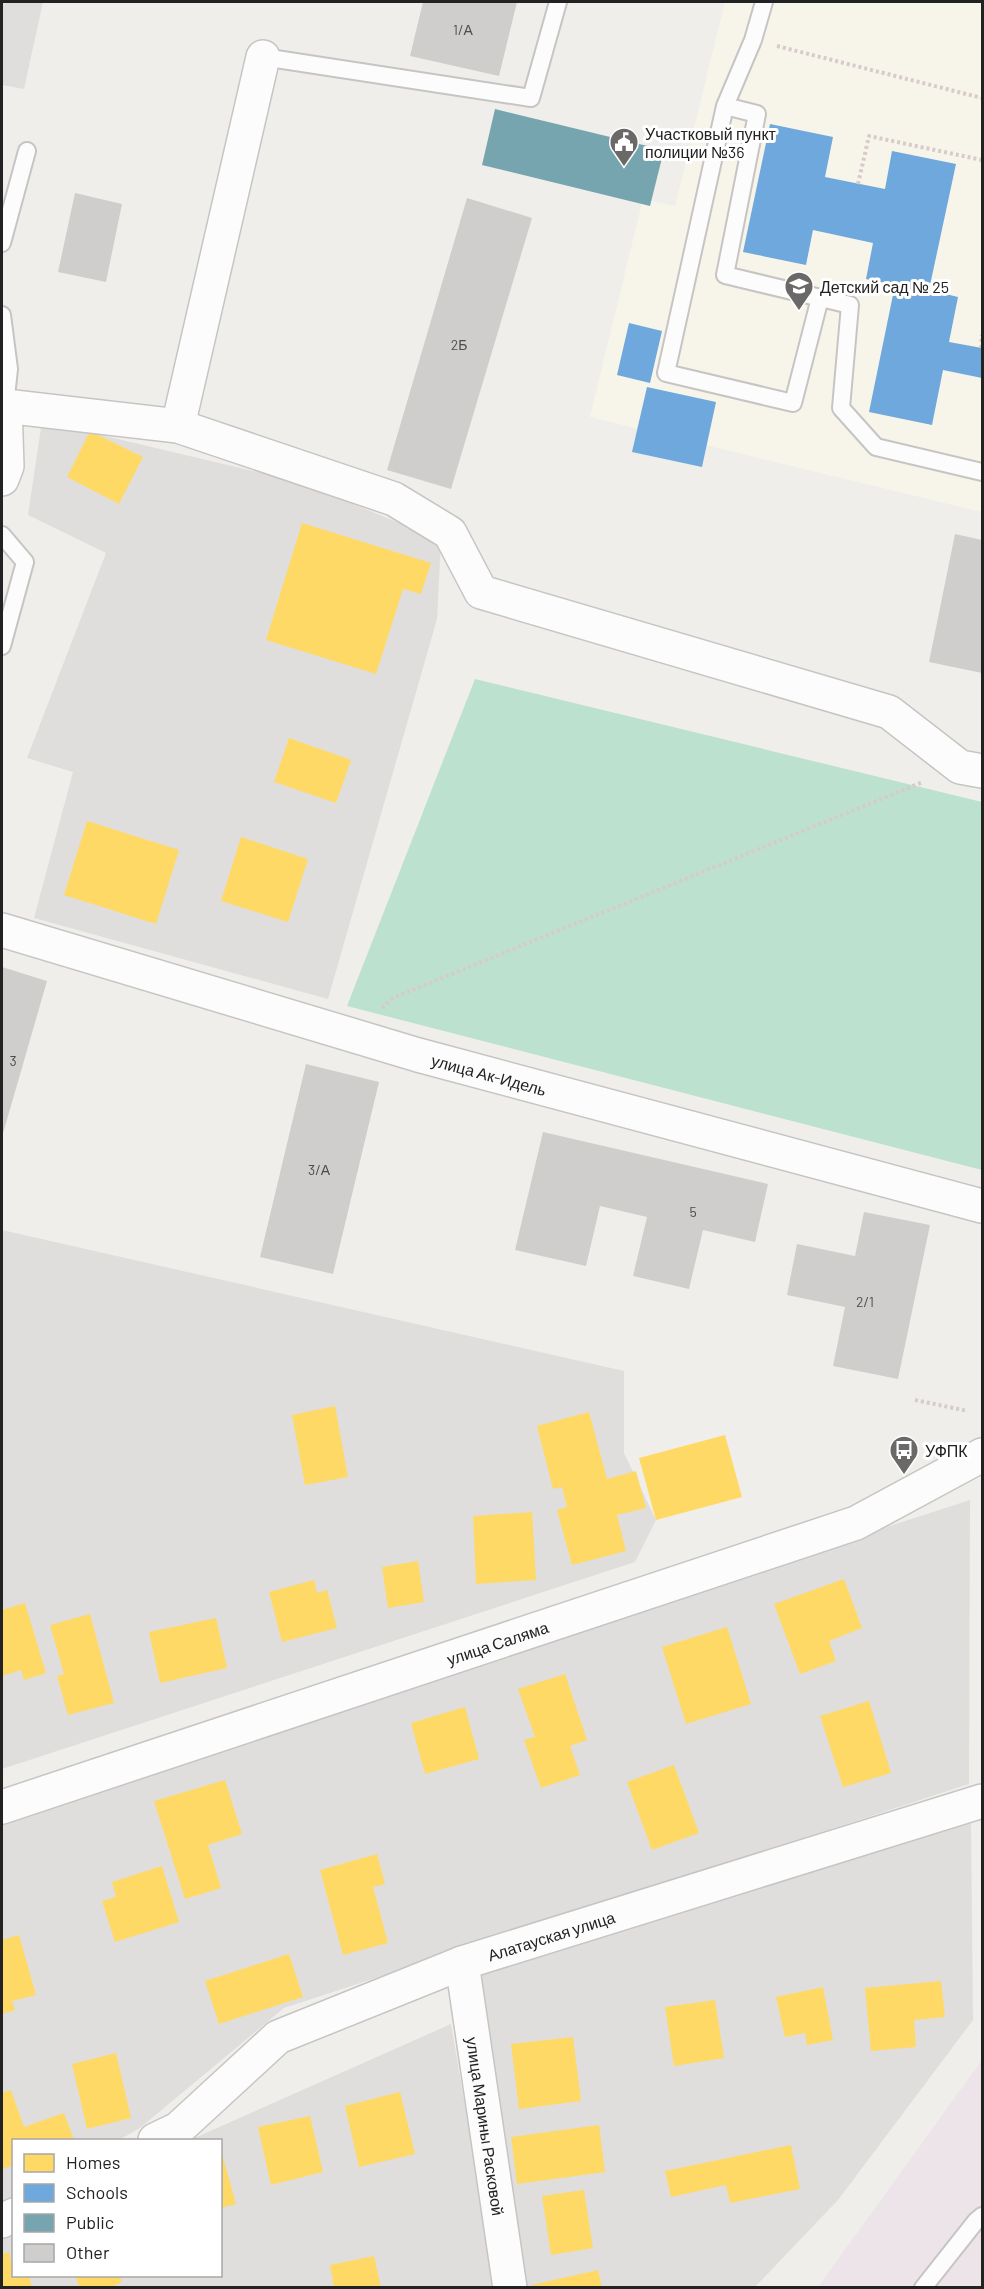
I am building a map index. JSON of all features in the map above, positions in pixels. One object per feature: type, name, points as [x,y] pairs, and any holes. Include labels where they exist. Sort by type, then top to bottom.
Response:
[{"type":"street","points":[[178,426],[263,57]]},
{"type":"street","points":[[3,469],[5,406],[178,426],[394,499],[450,533],[481,592],[889,712],[971,769]]},
{"type":"street","name":"улица Ак-Идель","points":[[2,930],[418,1054],[982,1206]]},
{"type":"street","points":[[982,1455],[982,1463]]},
{"type":"street","name":"улица Саляма","points":[[2,1807],[856,1523],[982,1455]]},
{"type":"street","name":"Алатауская улица","points":[[157,2139],[178,2129],[278,2037],[462,1964],[982,1801]]},
{"type":"street","name":"улица Марины Расковой","points":[[462,1964],[510,2288]]},
{"type":"lane","points":[[263,57],[531,98],[558,2]]},
{"type":"lane","points":[[764,2],[753,40],[725,106],[666,373],[793,403],[820,298]]},
{"type":"lane","points":[[725,106],[757,114],[725,275],[850,305],[841,408],[876,447],[982,472]]},
{"type":"lane","points":[[2,243],[27,151]]},
{"type":"lane","points":[[2,315],[9,369],[5,406]]},
{"type":"lane","points":[[2,535],[26,562],[2,646]]},
{"type":"lane","points":[[923,2288],[982,2216]]},
{"type":"path","points":[[753,40],[982,98]]},
{"type":"path","points":[[858,184],[869,136],[982,160]]},
{"type":"path","points":[[981,348],[982,335]]},
{"type":"path","points":[[353,1035],[393,998],[971,769]]},
{"type":"path","points":[[915,1400],[968,1411]]},
{"type":"shaded area","points":[[2,2],[43,2],[24,89],[2,85]]},
{"type":"shaded area","name":"Детский сад № 25","points":[[725,2],[982,2],[982,512],[590,417],[643,199],[675,206]]},
{"type":"shaded area","points":[[42,421],[299,482],[441,540],[437,619],[328,999],[34,918],[73,772],[27,758],[106,553],[28,515]]},
{"type":"shaded area","points":[[2,1230],[624,1371],[624,1453],[656,1520],[635,1562],[2,1769]]},
{"type":"shaded area","points":[[970,1500],[969,1784],[284,2008],[140,2128],[121,2139],[12,2139],[12,2203],[2,2209],[2,1813]]},
{"type":"shaded area","points":[[971,1823],[973,2020],[838,2200],[755,2287],[519,2287],[474,1971]]},
{"type":"shaded area","points":[[451,2024],[496,2287],[2,2287],[2,2232],[12,2227],[12,2277],[222,2277],[222,2139],[192,2139]]},
{"type":"shaded area","points":[[982,2060],[982,2287],[818,2287]]},
{"type":"green space","points":[[475,679],[982,802],[982,1170],[347,1006]]},
{"type":"building: Homes","points":[[90,431],[143,457],[119,504],[67,477]]},
{"type":"building: Homes","points":[[302,523],[431,563],[421,594],[403,589],[376,674],[266,640]]},
{"type":"building: Homes","points":[[289,738],[351,760],[336,803],[274,782]]},
{"type":"building: Homes","points":[[87,821],[179,850],[156,924],[64,895]]},
{"type":"building: Homes","points":[[241,837],[308,859],[288,922],[221,901]]},
{"type":"building: Homes","points":[[335,1406],[348,1477],[305,1485],[292,1415]]},
{"type":"building: Homes","points":[[589,1412],[607,1479],[636,1471],[646,1508],[617,1515],[626,1551],[572,1565],[557,1510],[567,1507],[562,1487],[553,1489],[537,1426]]},
{"type":"building: Homes","points":[[725,1435],[742,1497],[656,1520],[639,1458]]},
{"type":"building: Homes","points":[[532,1512],[536,1580],[476,1584],[473,1516]]},
{"type":"building: Homes","points":[[418,1561],[424,1602],[388,1608],[382,1567]]},
{"type":"building: Homes","points":[[844,1579],[862,1628],[829,1641],[836,1661],[800,1674],[774,1604]]},
{"type":"building: Homes","points":[[314,1580],[317,1593],[327,1590],[337,1628],[282,1642],[269,1592]]},
{"type":"building: Homes","points":[[25,1603],[46,1673],[24,1680],[21,1670],[2,1676],[2,1610]]},
{"type":"building: Homes","points":[[90,1614],[114,1703],[68,1715],[57,1676],[64,1674],[50,1625]]},
{"type":"building: Homes","points":[[216,1618],[227,1668],[160,1683],[149,1632]]},
{"type":"building: Homes","points":[[727,1627],[751,1704],[686,1724],[662,1647]]},
{"type":"building: Homes","points":[[565,1674],[587,1740],[570,1746],[580,1775],[541,1788],[524,1740],[535,1737],[518,1689]]},
{"type":"building: Homes","points":[[869,1701],[891,1773],[843,1787],[820,1716]]},
{"type":"building: Homes","points":[[465,1707],[479,1759],[425,1774],[411,1723]]},
{"type":"building: Homes","points":[[674,1765],[699,1833],[652,1850],[627,1782]]},
{"type":"building: Homes","points":[[225,1780],[242,1834],[208,1845],[221,1888],[185,1899],[154,1801]]},
{"type":"building: Homes","points":[[377,1854],[385,1884],[373,1887],[388,1943],[343,1955],[320,1870]]},
{"type":"building: Homes","points":[[162,1866],[179,1922],[115,1942],[102,1901],[116,1897],[112,1882]]},
{"type":"building: Homes","points":[[19,1935],[36,1995],[12,2001],[15,2010],[2,2014],[2,1940]]},
{"type":"building: Homes","points":[[289,1954],[303,1997],[219,2024],[205,1981]]},
{"type":"building: Homes","points":[[941,1981],[945,2017],[914,2020],[916,2047],[871,2051],[865,1988]]},
{"type":"building: Homes","points":[[823,1987],[833,2040],[807,2045],[805,2033],[785,2037],[776,1997]]},
{"type":"building: Homes","points":[[715,2000],[724,2058],[674,2066],[665,2007]]},
{"type":"building: Homes","points":[[573,2037],[581,2101],[519,2109],[511,2044]]},
{"type":"building: Homes","points":[[116,2053],[131,2118],[87,2129],[72,2064]]},
{"type":"building: Homes","points":[[11,2090],[24,2127],[64,2113],[74,2139],[12,2139],[12,2166],[2,2169],[2,2093]]},
{"type":"building: Homes","points":[[400,2092],[415,2154],[359,2167],[345,2106]]},
{"type":"building: Homes","points":[[310,2116],[323,2172],[271,2185],[258,2127]]},
{"type":"building: Homes","points":[[599,2125],[605,2172],[517,2184],[511,2137]]},
{"type":"building: Homes","points":[[791,2145],[800,2189],[730,2203],[726,2185],[671,2197],[665,2171]]},
{"type":"building: Homes","points":[[222,2153],[236,2204],[222,2208]]},
{"type":"building: Homes","points":[[584,2190],[593,2248],[551,2255],[542,2196]]},
{"type":"building: Homes","points":[[9,2252],[12,2277],[29,2277],[32,2288],[2,2288],[2,2254]]},
{"type":"building: Homes","points":[[374,2256],[381,2288],[334,2288],[330,2265]]},
{"type":"building: Homes","points":[[598,2270],[602,2288],[533,2288],[532,2285]]},
{"type":"building: Homes","points":[[75,2277],[120,2277],[122,2282],[109,2288],[80,2288]]},
{"type":"building: Schools","points":[[770,124],[833,137],[825,177],[885,189],[892,151],[956,164],[929,290],[958,297],[949,342],[982,348],[982,378],[943,370],[932,425],[869,412],[895,285],[866,279],[873,243],[813,230],[806,265],[743,252]]},
{"type":"building: Schools","points":[[629,323],[662,331],[650,383],[617,375]]},
{"type":"building: Schools","points":[[647,387],[716,402],[702,467],[632,452]]},
{"type":"building: Public","points":[[495,109],[664,150],[650,206],[482,165]]},
{"type":"building: Other","points":[[423,2],[517,2],[499,76],[410,56]]},
{"type":"building: Other","points":[[75,193],[122,204],[106,282],[58,272]]},
{"type":"building: Other","points":[[467,198],[532,218],[451,489],[387,470]]},
{"type":"building: Other","points":[[955,534],[982,540],[982,673],[929,662]]},
{"type":"building: Other","points":[[2,967],[47,981],[2,1137]]},
{"type":"building: Other","points":[[306,1064],[379,1082],[333,1274],[260,1257]]},
{"type":"building: Other","points":[[543,1132],[768,1184],[755,1242],[703,1230],[689,1289],[633,1276],[647,1217],[600,1206],[586,1266],[515,1250]]},
{"type":"building: Other","points":[[864,1212],[930,1225],[898,1379],[833,1366],[845,1307],[787,1295],[797,1244],[855,1256]]},
{"type":"place","name":"Участковый пункт полиции №36","points":[[624,168]]},
{"type":"place","name":"Детский сад № 25","points":[[799,312]]},
{"type":"place","name":"УФПК","points":[[904,1476]]}]
